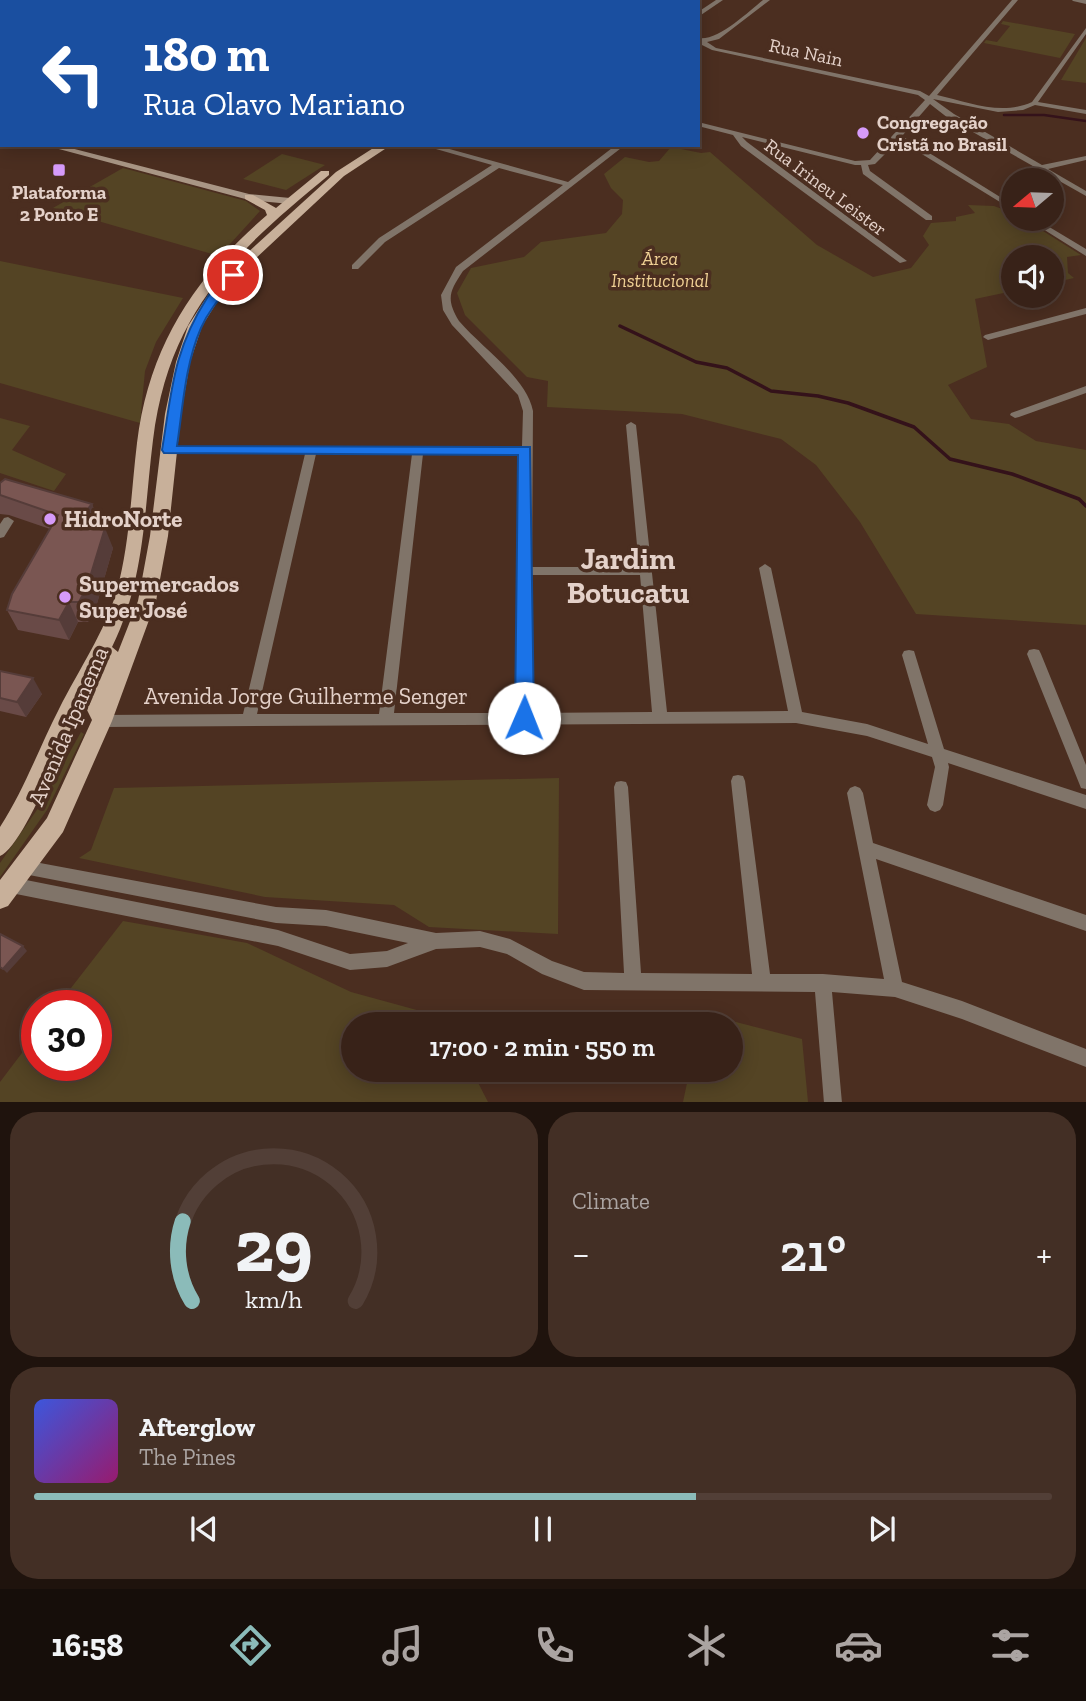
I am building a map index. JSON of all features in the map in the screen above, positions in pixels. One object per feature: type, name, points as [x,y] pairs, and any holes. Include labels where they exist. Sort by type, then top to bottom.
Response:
[{"type":"main road","points":[[56,147],[249,197],[290,201],[310,192]]},
{"type":"main road","points":[[94,147],[270,194],[310,192]]},
{"type":"main road","name":"Avenida Ipanema","points":[[6,892],[55,825],[102,720],[150,590],[183,362],[195,326],[217,292],[310,192],[338,162],[362,147]]},
{"type":"main road","name":"Avenida Ipanema","points":[[310,192],[383,147]]},
{"type":"main road","points":[[249,197],[270,208],[273,215]]},
{"type":"main road","name":"Avenida Ipanema","points":[[0,846],[118,612],[126,591],[136,542],[147,428],[156,375],[172,335],[215,271],[290,201]]},
{"type":"main road","points":[[142,483],[152,461],[170,450]]},
{"type":"main road","points":[[102,720],[92,701],[119,626],[118,612]]},
{"type":"street","points":[[700,14],[720,0]]},
{"type":"street","points":[[714,49],[710,44],[767,0]]},
{"type":"street","points":[[700,124],[864,163],[872,162],[898,136],[1015,0]]},
{"type":"street","points":[[1075,0],[1086,2]]},
{"type":"street","points":[[700,34],[715,35],[726,31]]},
{"type":"street","points":[[700,41],[726,31]]},
{"type":"street","points":[[1084,33],[1034,103],[1086,112]]},
{"type":"street","points":[[700,41],[717,38]]},
{"type":"street","name":"Rua Nain","points":[[700,42],[714,49],[911,91],[928,102]]},
{"type":"street","name":"Rua Nain","points":[[911,91],[928,102],[1003,111],[1024,110],[1034,103]]},
{"type":"street","points":[[928,102],[1041,168],[1086,158]]},
{"type":"street","name":"Rua Irineu Leister","points":[[734,133],[744,144],[903,261]]},
{"type":"street","points":[[898,136],[1001,200]]},
{"type":"street","points":[[890,145],[919,148]]},
{"type":"street","points":[[433,147],[568,184]]},
{"type":"street","points":[[524,718],[525,450],[528,411],[524,396],[459,328],[447,309],[445,298],[459,269],[618,147]]},
{"type":"street","points":[[864,163],[866,172],[929,218]]},
{"type":"street","points":[[355,267],[382,240],[498,165]]},
{"type":"street","points":[[1064,181],[1086,194]]},
{"type":"street","points":[[1050,231],[1086,254]]},
{"type":"street","points":[[988,337],[1086,311]]},
{"type":"street","points":[[1014,415],[1086,390]]},
{"type":"street","points":[[631,425],[660,717]]},
{"type":"street","points":[[170,450],[525,450]]},
{"type":"street","points":[[249,719],[311,450]]},
{"type":"street","points":[[386,718],[418,450]]},
{"type":"street","points":[[0,534],[8,521]]},
{"type":"street","points":[[765,568],[796,717]]},
{"type":"street","points":[[526,571],[644,571]]},
{"type":"street","points":[[1034,654],[1086,783]]},
{"type":"street","points":[[909,655],[942,767],[936,805]]},
{"type":"street","name":"Avenida Jorge Guilherme Senger","points":[[102,720],[796,717],[867,730],[1086,802]]},
{"type":"street","points":[[738,781],[762,983]]},
{"type":"street","points":[[621,787],[633,981]]},
{"type":"street","points":[[855,793],[895,988]]},
{"type":"street","points":[[866,848],[1086,923]]},
{"type":"street","points":[[24,867],[276,915],[326,918],[436,942]]},
{"type":"street","points":[[6,892],[278,938],[350,962],[387,959],[436,942],[480,939],[510,947],[548,968],[584,981],[823,984],[895,988],[962,1010],[1086,1058]]},
{"type":"street","points":[[823,984],[833,1102]]},
{"type":"green space","points":[[1003,21],[1075,34],[1060,58],[984,43],[986,40],[997,42],[1010,26],[1001,24]]},
{"type":"green space","points":[[1086,38],[1086,83],[1061,80]]},
{"type":"green space","name":"Área Institucional","points":[[671,147],[701,153],[710,152],[817,245],[873,277],[911,268],[929,245],[923,236],[931,223],[956,221],[956,217],[975,213],[968,205],[1001,209],[1001,231],[1043,231],[1081,255],[1067,257],[1068,273],[1074,278],[1064,280],[1064,245],[1001,245],[1001,294],[975,299],[987,367],[948,385],[971,419],[1009,424],[1036,441],[1086,450],[1086,625],[916,614],[860,522],[816,465],[781,439],[682,414],[547,407],[548,381],[527,377],[465,315],[457,293],[471,268],[524,257],[541,242],[606,233],[622,214],[623,200],[611,188],[604,174],[625,157],[649,162],[659,161]]},
{"type":"green space","points":[[282,154],[325,165],[286,190],[243,179]]},
{"type":"green space","points":[[123,168],[246,201],[260,211],[219,256],[53,208]]},
{"type":"green space","points":[[0,261],[183,298],[156,342],[145,371],[140,423],[0,383]]},
{"type":"green space","points":[[0,418],[30,426],[12,450],[66,474],[54,491],[0,473]]},
{"type":"green space","points":[[81,732],[84,734],[47,810],[0,877],[0,863],[41,804]]},
{"type":"green space","points":[[559,778],[558,934],[429,927],[394,905],[265,897],[79,858],[91,850],[114,788]]},
{"type":"green space","points":[[123,921],[247,943],[351,992],[424,1012],[341,1012],[341,1082],[478,1082],[488,1102],[0,1102],[0,1082],[21,1054],[21,1081],[112,1081],[112,990],[69,990]]},
{"type":"green space","points":[[743,1024],[802,1039],[808,1102],[683,1102],[687,1082],[743,1082]]},
{"type":"building","points":[[5,479],[92,504],[77,522],[105,528],[87,587],[79,602],[69,602],[59,620],[7,610],[12,594],[58,515],[0,495],[0,483]]},
{"type":"building","points":[[0,671],[33,678],[17,702],[0,698]]},
{"type":"building","points":[[0,934],[23,946],[3,969],[0,967]]},
{"type":"waterway","points":[[1004,115],[1044,115],[1086,121]]},
{"type":"waterway","points":[[620,326],[696,362],[727,368],[771,391],[818,396],[848,403],[914,427],[950,459],[1012,474],[1079,499],[1086,506]]},
{"type":"place","name":"Congregação Cristã no Brasil","points":[[863,133]]},
{"type":"place","name":"Plataforma 2 Ponto E","points":[[59,170]]},
{"type":"place","name":"HidroNorte","points":[[50,519]]},
{"type":"place","name":"Supermercados Super José","points":[[65,597]]},
{"type":"district","name":"Jardim Botucatu","points":[[628,576]]},
{"type":"route","points":[[233,275],[217,292],[195,326],[183,362],[170,450],[525,450],[524,718]]}]
